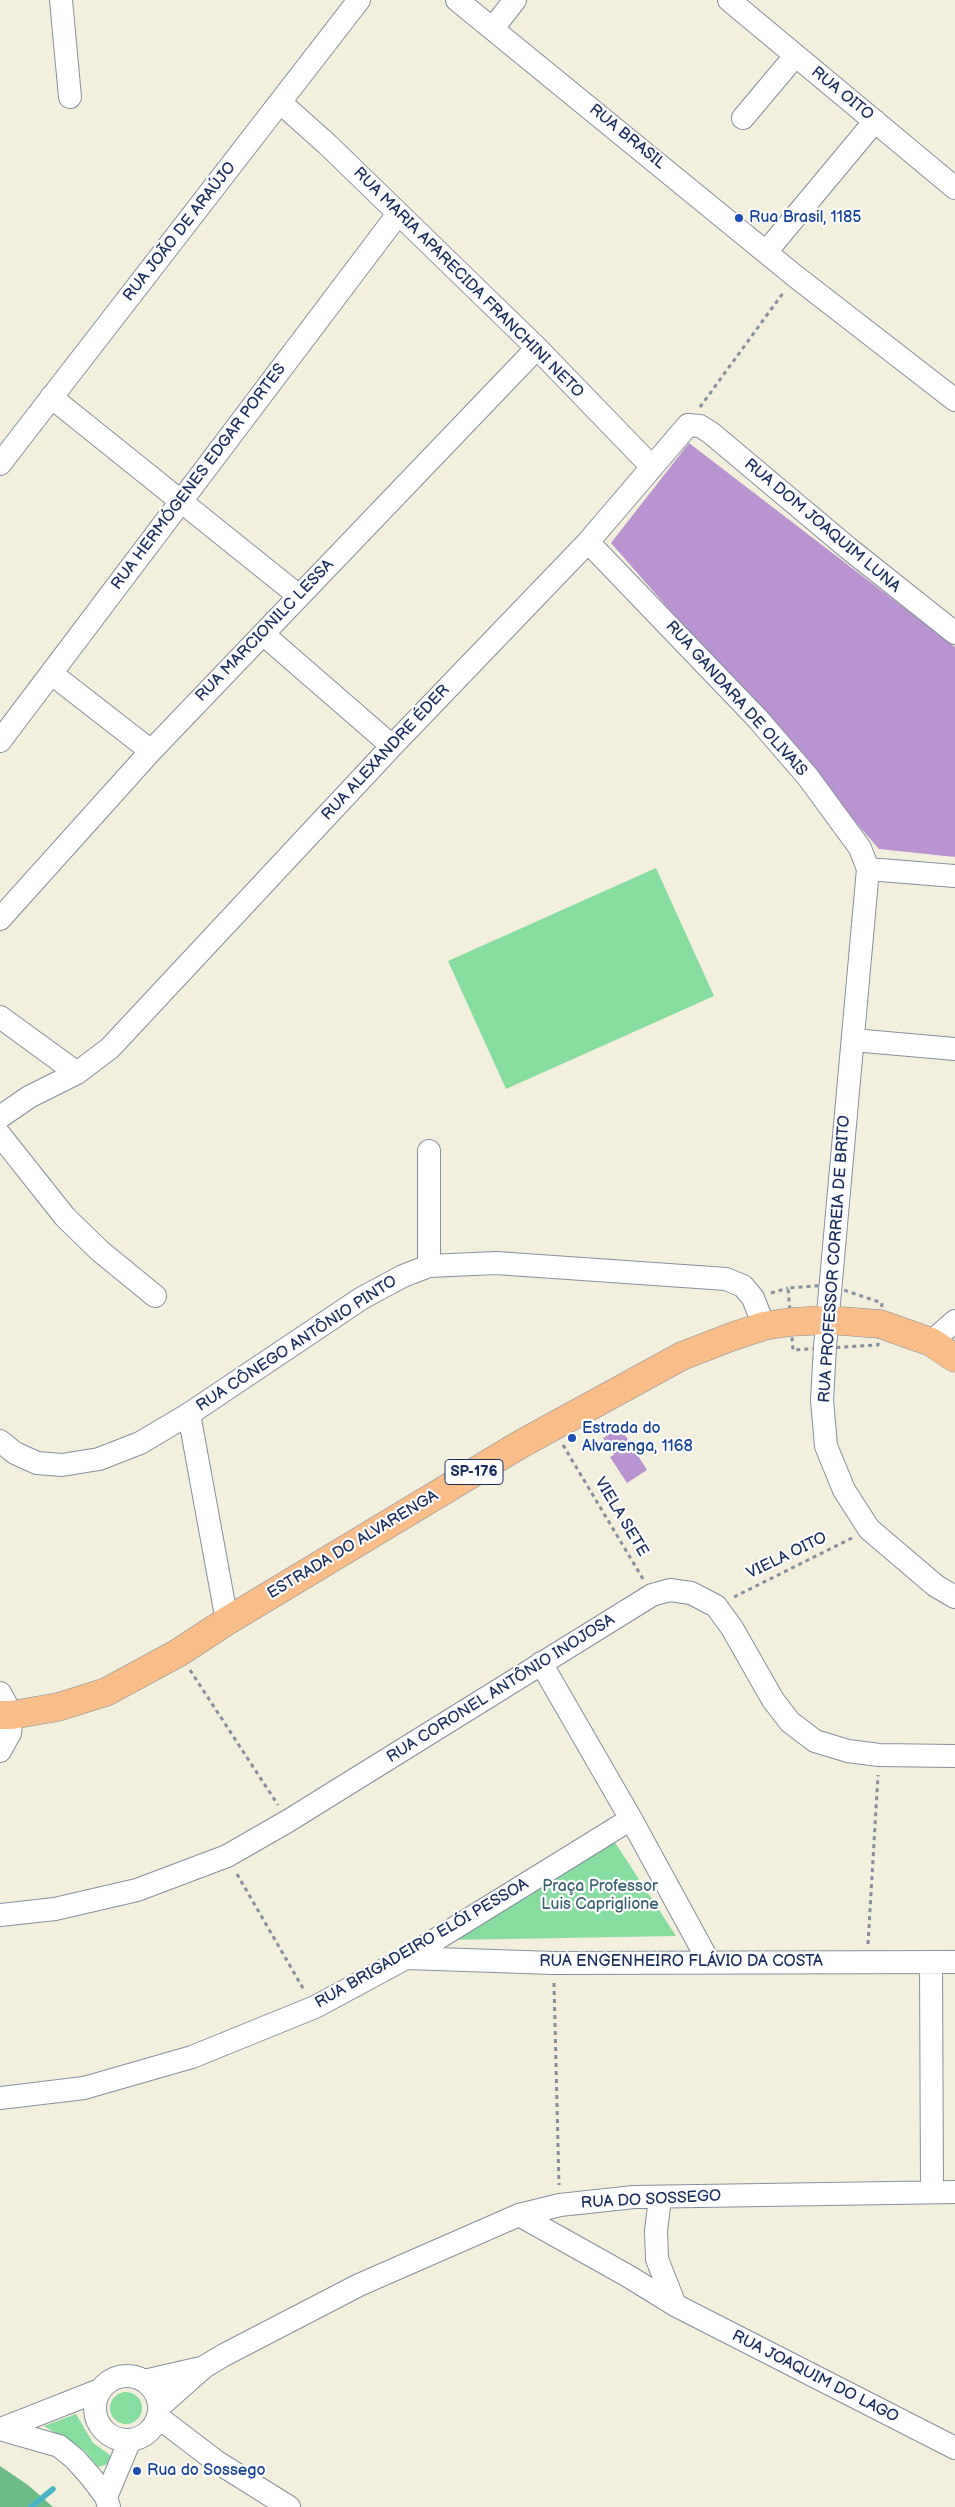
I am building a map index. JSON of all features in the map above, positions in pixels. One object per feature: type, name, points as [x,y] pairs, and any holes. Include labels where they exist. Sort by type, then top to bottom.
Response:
[{"type":"main road","name":"ESTRADA DO ALVARENGA","points":[[4,1708],[58,1707],[106,1692],[178,1653],[227,1621],[553,1427],[682,1356],[764,1326],[828,1320],[880,1324],[931,1342],[955,1358]]},
{"type":"street","points":[[61,0],[70,97]]},
{"type":"street","name":"RUA JOÃO DE ARAÚJO","points":[[0,464],[281,103],[358,0]]},
{"type":"street","name":"RUA BRASIL","points":[[457,0],[795,276],[955,400]]},
{"type":"street","points":[[493,28],[514,0]]},
{"type":"street","name":"RUA OITO","points":[[729,0],[955,188]]},
{"type":"street","points":[[743,118],[795,56]]},
{"type":"street","name":"RUA MARIA APARECIDA FRANCHINI NETO","points":[[281,103],[328,145],[537,348],[652,467]]},
{"type":"street","points":[[766,252],[875,120]]},
{"type":"street","name":"RUA HERMÓGENES EDGAR PORTES","points":[[0,741],[398,214]]},
{"type":"street","name":"RUA MARCIONILC LESSA","points":[[0,919],[151,751],[537,348]]},
{"type":"street","points":[[51,397],[298,596]]},
{"type":"street","name":"RUA ALEXANDRE ÉDER","points":[[0,1116],[29,1097],[77,1073],[110,1048],[133,1025],[392,746],[588,542],[688,425]]},
{"type":"street","name":"RUA DOM JOAQUIM LUNA","points":[[688,425],[700,426],[711,433],[848,548],[955,633]]},
{"type":"street","name":"RUA GANDARA DE OLIVAIS","points":[[588,542],[757,718],[808,776],[860,848],[868,869]]},
{"type":"street","points":[[263,634],[392,746]]},
{"type":"street","points":[[52,674],[151,751]]},
{"type":"street","points":[[868,869],[955,876]]},
{"type":"street","name":"RUA PROFESSOR CORREIA DE BRITO","points":[[868,869],[830,1285],[822,1400],[826,1446],[844,1490],[870,1529],[936,1586],[955,1597]]},
{"type":"street","points":[[0,1018],[77,1073]]},
{"type":"street","points":[[852,1040],[955,1049]]},
{"type":"street","points":[[0,1135],[65,1217],[100,1251],[155,1296]]},
{"type":"street","points":[[429,1151],[429,1266]]},
{"type":"street","name":"RUA CÔNEGO ANTÔNIO PINTO","points":[[0,1441],[15,1453],[37,1463],[62,1465],[99,1459],[140,1443],[189,1414],[362,1298],[402,1276],[429,1266],[496,1263],[726,1279],[743,1286],[753,1298],[764,1326]]},
{"type":"street","points":[[931,1342],[955,1321]]},
{"type":"street","points":[[189,1414],[227,1621]]},
{"type":"street","name":"RUA CORONEL ANTÔNIO INOJOSA","points":[[0,1915],[55,1909],[137,1890],[227,1856],[288,1821],[652,1595],[670,1590],[691,1593],[716,1606],[732,1628],[773,1700],[790,1722],[815,1741],[848,1751],[879,1755],[955,1756]]},
{"type":"street","points":[[540,1663],[631,1819],[709,1962]]},
{"type":"street","points":[[0,1751],[10,1733],[4,1708]]},
{"type":"street","name":"RUA BRIGADEIRO ELÓI PESSOA","points":[[0,2098],[84,2088],[192,2057],[315,2008],[406,1958],[631,1819]]},
{"type":"street","name":"RUA ENGENHEIRO FLÁVIO DA COSTA","points":[[406,1958],[554,1963],[955,1962]]},
{"type":"street","points":[[931,1962],[932,2192]]},
{"type":"street","name":"RUA DO SOSSEGO","points":[[144,2381],[204,2367],[359,2285],[519,2215],[560,2204],[634,2197],[955,2192]]},
{"type":"street","points":[[660,2198],[656,2231],[657,2258],[675,2305]]},
{"type":"street","name":"RUA JOAQUIM DO LAGO","points":[[519,2215],[628,2276],[675,2305],[955,2448]]},
{"type":"street","name":"RUA DO SOSSEGO","points":[[107,2502],[148,2424],[204,2367]]},
{"type":"street","points":[[148,2424],[152,2388],[144,2381],[125,2376],[106,2383],[100,2390],[95,2401],[95,2413],[99,2424],[112,2436],[148,2424],[217,2462],[289,2507]]},
{"type":"street","points":[[0,2429],[100,2390]]},
{"type":"street","points":[[0,2429],[59,2446],[74,2459],[107,2502]]},
{"type":"path","points":[[688,425],[795,276]]},
{"type":"path","name":"VIELA SETE","points":[[553,1427],[652,1595]]},
{"type":"path","name":"VIELA OITO","points":[[716,1606],[870,1529]]},
{"type":"path","points":[[178,1653],[288,1821]]},
{"type":"path","points":[[868,1962],[879,1755]]},
{"type":"path","points":[[227,1856],[315,2008]]},
{"type":"path","points":[[554,1963],[560,2204]]},
{"type":"green space","points":[[656,868],[714,996],[506,1089],[448,961]]},
{"type":"green space","name":"Praça Professor Luis Capriglione","points":[[614,1841],[676,1936],[448,1940]]},
{"type":"green space","points":[[126,2392],[132,2393],[137,2397],[141,2402],[141,2414],[137,2419],[132,2423],[126,2424],[120,2423],[115,2419],[111,2414],[110,2408],[111,2402],[115,2397],[120,2393]]},
{"type":"green space","points":[[76,2414],[93,2443],[113,2457],[108,2464],[98,2467],[85,2451],[44,2426]]},
{"type":"green space","points":[[0,2466],[28,2485],[53,2507],[0,2507]]},
{"type":"building","points":[[689,443],[955,647],[955,857],[879,849],[611,543]]},
{"type":"building","points":[[620,1427],[647,1470],[627,1483],[610,1457],[614,1455],[603,1438]]},
{"type":"waterway","points":[[31,2507],[53,2489]]},
{"type":"place","name":"Rua Brasil, 1185","points":[[739,218]]},
{"type":"place","name":"Estrada do Alvarenga, 1168","points":[[572,1438]]},
{"type":"place","name":"Rua do Sossego","points":[[137,2471]]}]
